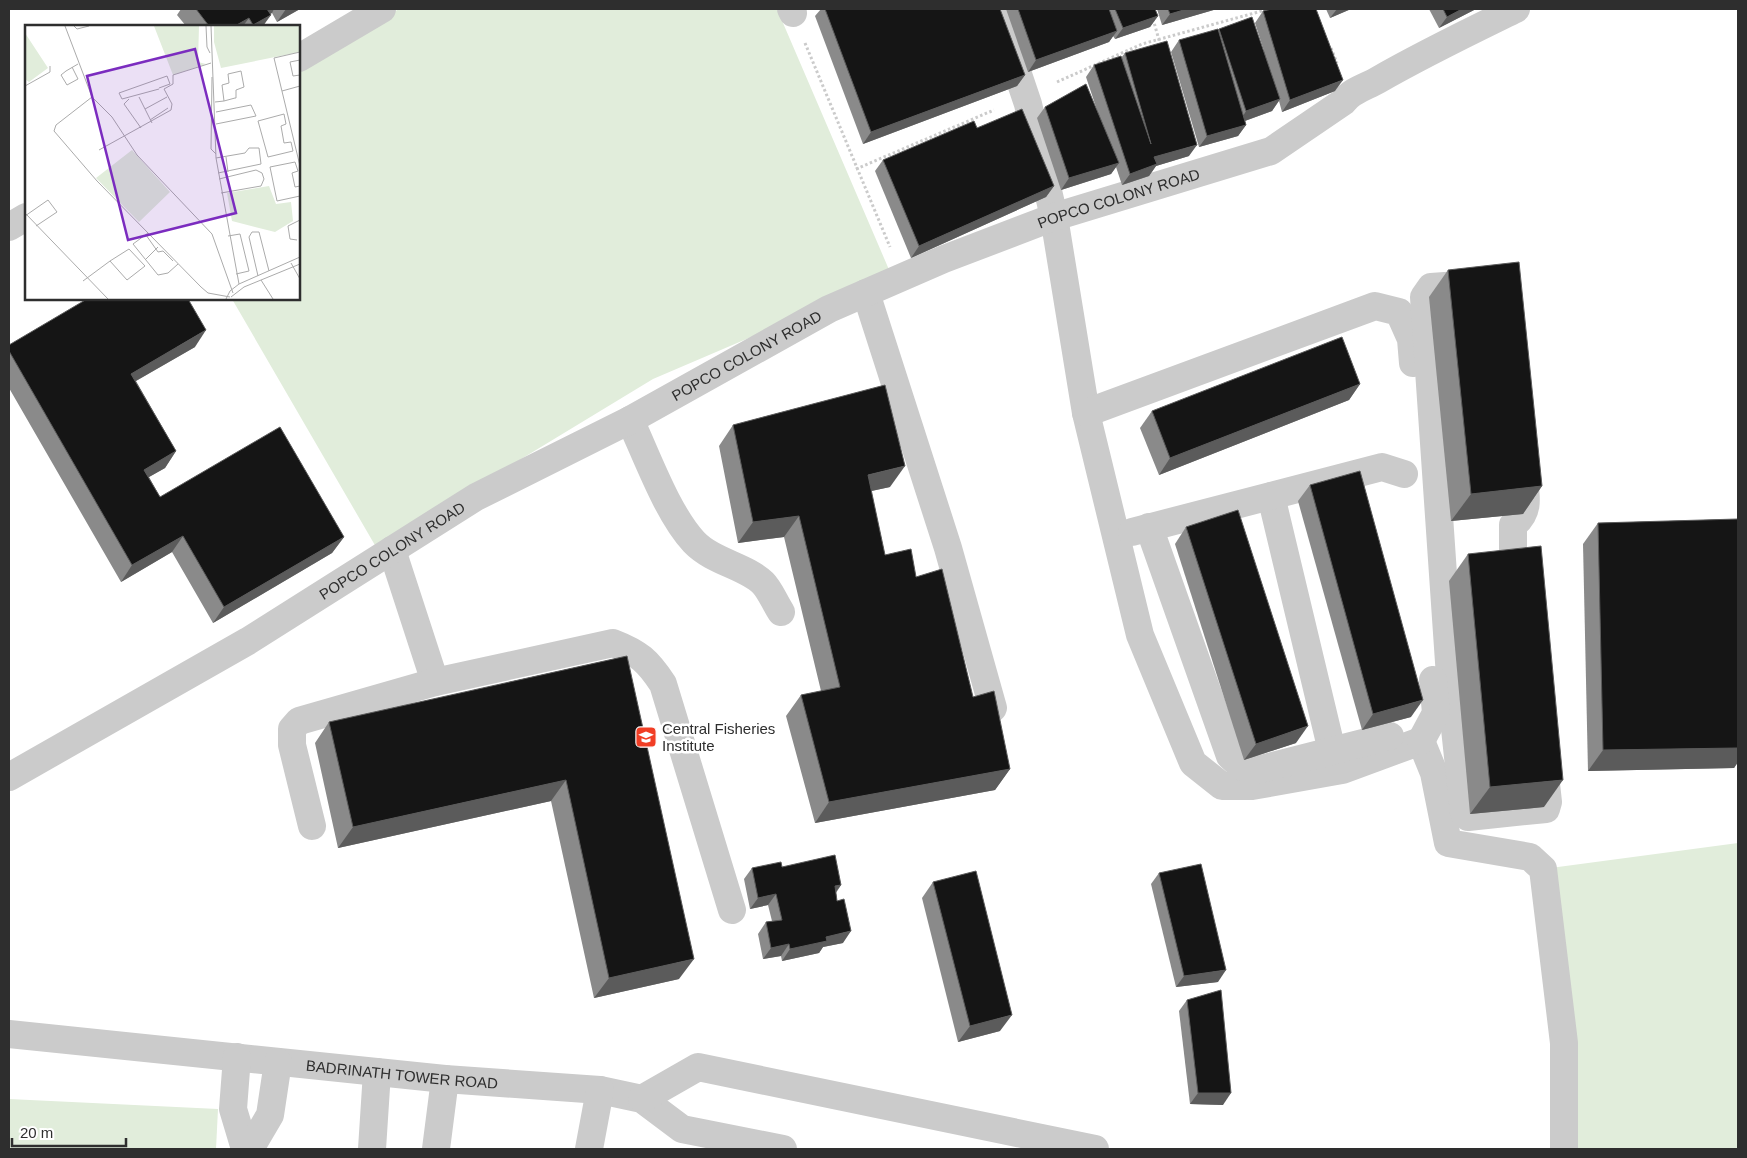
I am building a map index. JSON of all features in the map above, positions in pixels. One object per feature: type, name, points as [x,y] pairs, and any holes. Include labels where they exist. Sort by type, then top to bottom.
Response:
[{"type":"street","points":[[300,57],[382,9]]},
{"type":"street","points":[[996,9],[1025,96],[1054,218],[1086,413],[1140,635],[1193,764],[1222,786],[1252,786],[1342,770],[1421,741],[1436,713],[1424,414],[1424,297],[1431,287],[1497,283]]},
{"type":"street","name":"POPCO COLONY ROAD","points":[[9,777],[248,641],[476,497],[630,420],[829,309],[903,277],[1054,218],[1271,151],[1343,102],[1350,93],[1364,88],[1427,52],[1516,9]]},
{"type":"street","points":[[866,293],[948,548],[994,708]]},
{"type":"street","points":[[1086,413],[1375,306],[1399,312],[1411,339],[1424,414]]},
{"type":"street","points":[[630,420],[677,518],[695,542],[722,562],[749,574],[763,583],[781,612]]},
{"type":"street","points":[[1521,448],[1526,507],[1523,518],[1513,525],[1513,564],[1526,573],[1531,607]]},
{"type":"street","points":[[1116,536],[1382,467],[1404,474]]},
{"type":"street","points":[[1271,496],[1332,751]]},
{"type":"street","points":[[1149,527],[1230,756],[1242,767],[1257,770],[1401,733],[1436,699]]},
{"type":"street","points":[[392,550],[435,682]]},
{"type":"street","points":[[312,826],[292,746],[292,730],[300,721],[435,682],[613,643],[634,651],[650,664],[663,684],[732,910]]},
{"type":"street","points":[[1436,699],[1464,813],[1468,817],[1546,809],[1548,802],[1542,743]]},
{"type":"street","points":[[1421,741],[1434,773],[1448,842],[1530,857],[1543,869],[1564,1043],[1564,1149]]},
{"type":"street","name":"BADRINATH TOWER ROAD","points":[[9,1034],[377,1072],[600,1090],[642,1099],[682,1130],[783,1149]]},
{"type":"street","points":[[236,1057],[233,1109],[245,1149]]},
{"type":"street","points":[[250,1149],[270,1115],[278,1062]]},
{"type":"street","points":[[642,1099],[698,1067],[1094,1149]]},
{"type":"street","points":[[372,1149],[377,1072]]},
{"type":"street","points":[[436,1149],[445,1078]]},
{"type":"street","points":[[589,1149],[600,1090]]},
{"type":"path","points":[[856,169],[1142,44],[1269,9]]},
{"type":"path","points":[[792,11],[856,169],[903,277]]},
{"type":"path","points":[[1152,16],[1162,49]]},
{"type":"path","points":[[1328,42],[1350,93]]},
{"type":"green space","points":[[399,9],[777,9],[890,272],[786,322],[653,379],[376,547],[233,300],[300,300],[300,66]]},
{"type":"green space","points":[[1738,843],[1738,1149],[1562,1149],[1543,869]]},
{"type":"green space","points":[[9,1099],[218,1109],[216,1149],[9,1149]]},
{"type":"building","points":[[196,9],[267,9],[271,15],[253,25],[249,18],[237,25],[208,25]]},
{"type":"building","points":[[825,9],[1000,9],[1025,75],[871,132]]},
{"type":"building","points":[[1018,9],[1109,9],[1117,31],[1036,60]]},
{"type":"building","points":[[1115,9],[1155,9],[1158,16],[1123,28]]},
{"type":"building","points":[[1168,9],[1187,9],[1170,14]]},
{"type":"building","points":[[1272,9],[1316,9],[1343,80],[1290,100],[1263,11]]},
{"type":"building","points":[[1443,9],[1462,9],[1447,17]]},
{"type":"building","points":[[1252,17],[1280,99],[1246,111],[1219,29]]},
{"type":"building","points":[[1218,29],[1246,125],[1207,136],[1179,40]]},
{"type":"building","points":[[1167,41],[1197,145],[1154,157],[1157,164],[1130,174],[1094,65],[1121,56],[1151,144],[1125,53]]},
{"type":"building","points":[[1086,84],[1119,163],[1069,178],[1045,107]]},
{"type":"building","points":[[1022,109],[1054,186],[919,246],[883,160],[974,121],[977,128]]},
{"type":"building","points":[[1519,262],[1542,486],[1471,494],[1448,270]]},
{"type":"building","points":[[85,300],[189,300],[206,330],[131,374],[176,451],[144,470],[160,497],[280,427],[344,537],[224,607],[183,536],[132,565],[9,351],[9,345]]},
{"type":"building","points":[[1342,337],[1360,384],[1170,458],[1152,411]]},
{"type":"building","points":[[885,385],[905,466],[868,475],[885,555],[911,549],[916,577],[942,569],[973,697],[994,691],[1010,769],[829,802],[801,695],[840,687],[799,516],[753,522],[733,425]]},
{"type":"building","points":[[1360,471],[1423,700],[1373,714],[1310,485]]},
{"type":"building","points":[[1238,510],[1308,726],[1256,744],[1186,527]]},
{"type":"building","points":[[1738,519],[1738,748],[1603,750],[1598,523]]},
{"type":"building","points":[[1541,546],[1563,780],[1490,787],[1468,554]]},
{"type":"building","points":[[627,656],[694,959],[609,978],[566,780],[353,827],[329,722]]},
{"type":"building","points":[[835,855],[841,885],[835,886],[837,901],[844,899],[851,931],[826,937],[827,941],[790,949],[789,944],[771,948],[766,922],[782,920],[776,894],[758,898],[752,868],[781,862],[782,867]]},
{"type":"building","points":[[1201,864],[1226,970],[1184,976],[1159,873]]},
{"type":"building","points":[[976,871],[1012,1015],[970,1026],[933,882]]},
{"type":"building","points":[[1221,990],[1231,1093],[1198,1093],[1187,1000]]},
{"type":"place","name":"Central Fisheries Institute","points":[[646,737]]}]
